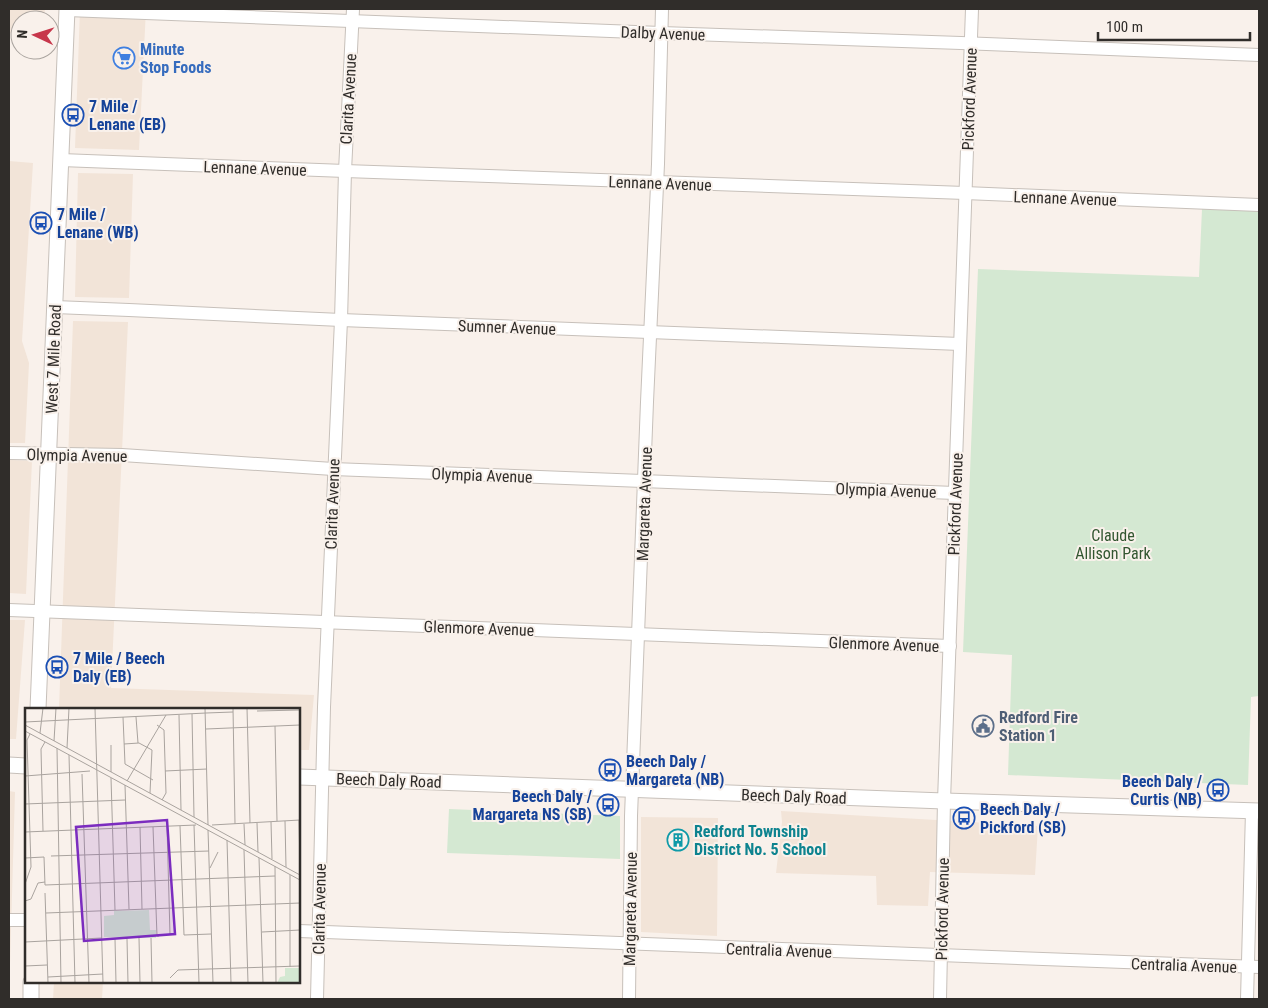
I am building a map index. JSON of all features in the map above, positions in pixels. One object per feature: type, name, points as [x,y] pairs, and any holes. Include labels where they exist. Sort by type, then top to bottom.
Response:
[{"type":"main road","name":"West 7 Mile Road","points":[[38,708],[67,10]]},
{"type":"main road","points":[[9,765],[25,766]]},
{"type":"main road","name":"Beech Daly Road","points":[[300,777],[1256,811]]},
{"type":"main road","points":[[31,999],[32,983]]},
{"type":"street","name":"Margareta Avenue","points":[[629,999],[631,816],[657,183],[662,9]]},
{"type":"street","name":"Pickford Avenue","points":[[940,999],[944,801],[972,9]]},
{"type":"street","name":"Dalby Avenue","points":[[67,10],[352,15],[661,33],[1259,55]]},
{"type":"street","name":"Clarita Avenue","points":[[317,999],[324,707],[352,15]]},
{"type":"street","name":"Lennane Avenue","points":[[61,160],[1259,205]]},
{"type":"street","name":"Sumner Avenue","points":[[55,307],[960,344]]},
{"type":"street","name":"Olympia Avenue","points":[[9,453],[122,455],[334,469],[955,493]]},
{"type":"street","name":"Glenmore Avenue","points":[[9,610],[950,646]]},
{"type":"street","points":[[1247,999],[1254,967],[1256,811]]},
{"type":"street","points":[[9,920],[25,920]]},
{"type":"street","name":"Centralia Avenue","points":[[300,931],[1254,967]]},
{"type":"shaded area","points":[[9,9],[45,9],[10,10],[9,33]]},
{"type":"shaded area","points":[[80,9],[146,9],[139,150],[75,148]]},
{"type":"shaded area","points":[[9,161],[33,163],[22,341],[29,363],[25,443],[9,443]]},
{"type":"shaded area","points":[[78,173],[133,174],[129,298],[75,297]]},
{"type":"shaded area","points":[[73,321],[128,322],[111,688],[314,695],[309,750],[300,750],[300,708],[59,708]]},
{"type":"shaded area","points":[[9,460],[32,461],[26,594],[9,593]]},
{"type":"shaded area","points":[[9,620],[25,620],[16,739],[9,739]]},
{"type":"shaded area","points":[[9,791],[15,792],[9,999]]},
{"type":"shaded area","points":[[781,811],[1038,826],[1035,875],[930,872],[928,906],[877,905],[876,876],[776,873],[782,822]]},
{"type":"shaded area","points":[[641,817],[718,818],[717,936],[641,932]]},
{"type":"shaded area","points":[[54,983],[103,983],[102,999],[53,999]]},
{"type":"green space","name":"Claude Allison Park","points":[[1202,209],[1259,211],[1259,696],[1251,697],[1248,785],[1008,775],[1012,655],[963,652],[978,269],[1199,277]]},
{"type":"green space","points":[[449,809],[620,816],[620,859],[447,853]]},
{"type":"place","name":"Minute Stop Foods","points":[[124,58]]},
{"type":"place","name":"7 Mile / Lenane (EB)","points":[[73,115]]},
{"type":"place","name":"7 Mile / Lenane (WB)","points":[[41,223]]},
{"type":"place","name":"7 Mile / Beech Daly (EB)","points":[[57,667]]},
{"type":"place","name":"Redford Fire Station 1","points":[[983,726]]},
{"type":"place","name":"Beech Daly / Margareta (NB)","points":[[610,770]]},
{"type":"place","name":"Beech Daly / Curtis (NB)","points":[[1218,790]]},
{"type":"place","name":"Beech Daly / Margareta NS (SB)","points":[[608,805]]},
{"type":"place","name":"Beech Daly / Pickford (SB)","points":[[964,818]]},
{"type":"place","name":"Redford Township District No. 5 School","points":[[678,840]]}]
